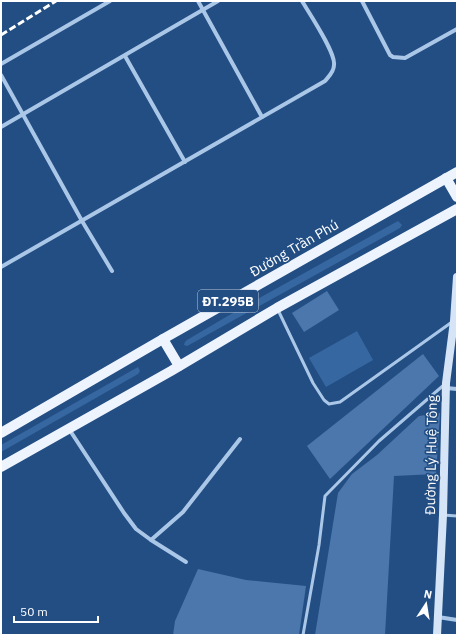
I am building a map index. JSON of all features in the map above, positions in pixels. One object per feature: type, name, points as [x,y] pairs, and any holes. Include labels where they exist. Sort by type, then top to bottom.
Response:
[{"type":"main road","name":"Đường Trần Phú","points":[[1,433],[457,172]]},
{"type":"main road","points":[[446,178],[457,197]]},
{"type":"main road","name":"ĐT.295B","points":[[1,467],[179,366],[277,308],[457,209]]},
{"type":"main road","name":"Đường Lý Huệ Tông","points":[[437,635],[443,516],[446,386],[456,310],[457,277]]},
{"type":"main road","points":[[163,339],[179,366]]},
{"type":"street","points":[[1,64],[110,1]]},
{"type":"street","points":[[198,1],[262,117]]},
{"type":"street","points":[[1,127],[218,1]]},
{"type":"street","points":[[1,267],[321,84],[333,71],[334,61],[331,51],[302,1]]},
{"type":"street","points":[[362,1],[390,55],[393,57],[404,58],[457,29]]},
{"type":"street","points":[[125,56],[185,162]]},
{"type":"street","points":[[1,75],[112,271]]},
{"type":"street","points":[[446,386],[457,389]]},
{"type":"street","points":[[68,428],[136,529],[186,562]]},
{"type":"street","points":[[151,540],[182,512],[240,440]]},
{"type":"street","points":[[438,617],[457,620]]},
{"type":"lane","points":[[277,308],[314,383],[324,400],[329,404],[340,402],[454,321]]},
{"type":"lane","points":[[303,635],[319,545],[325,496],[379,441],[446,386]]},
{"type":"lane","points":[[443,516],[457,516]]},
{"type":"shaded area","points":[[398,221],[402,225],[400,228],[189,345],[184,345],[187,340],[243,307]]},
{"type":"shaded area","points":[[357,331],[373,360],[326,387],[309,358]]},
{"type":"shaded area","points":[[138,367],[140,371],[138,374],[1,452],[1,445]]},
{"type":"building","points":[[327,291],[339,310],[304,332],[292,313]]},
{"type":"building","points":[[423,354],[439,376],[330,479],[307,446]]},
{"type":"building","points":[[440,413],[436,474],[394,476],[385,635],[315,635],[338,493],[352,474],[377,455],[419,416]]},
{"type":"building","points":[[198,569],[246,580],[306,586],[299,635],[173,635],[175,621]]},
{"type":"railway","points":[[1,35],[56,1]]}]
